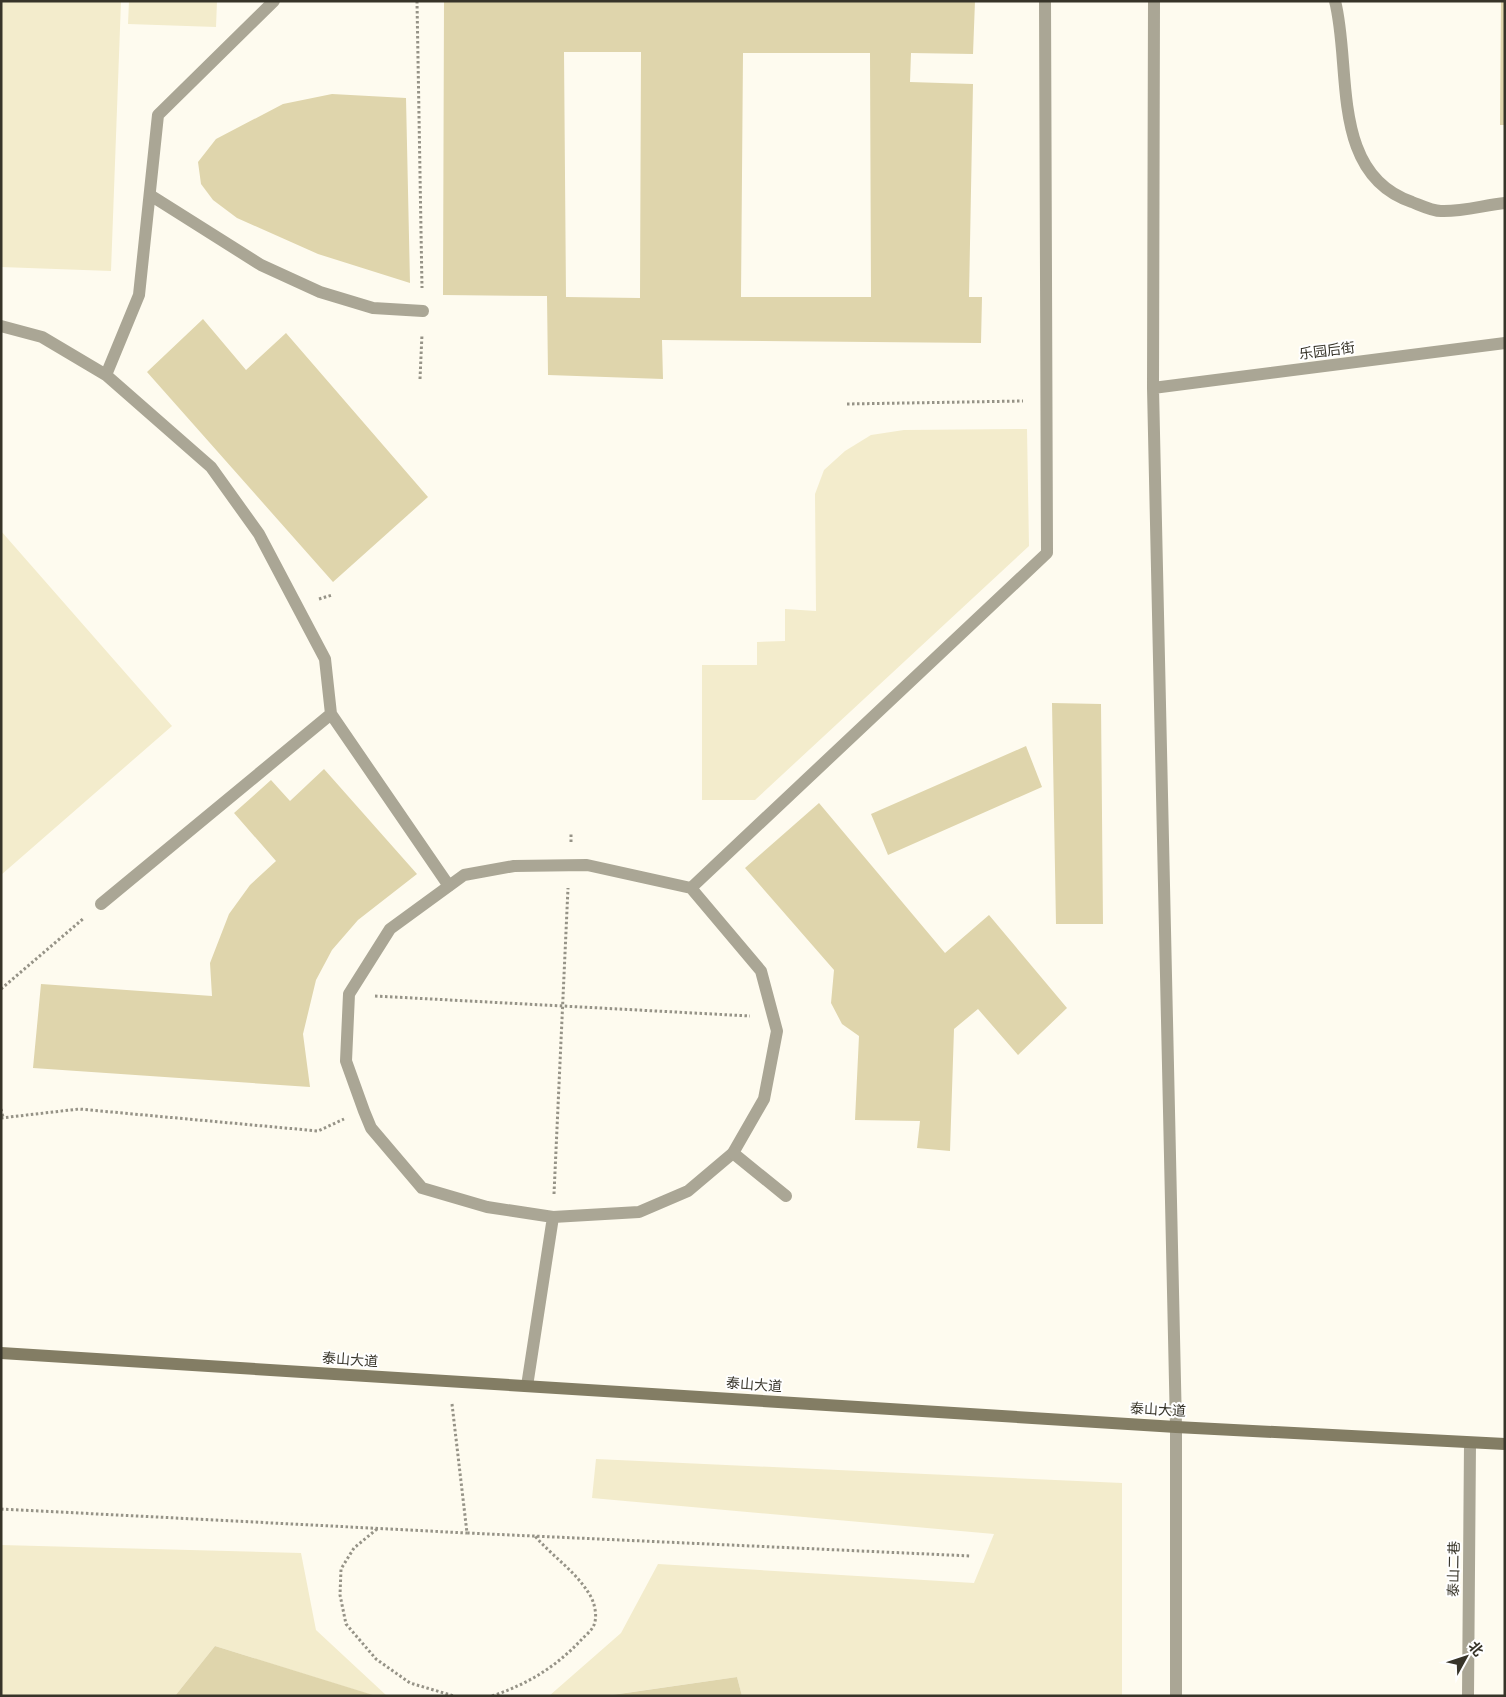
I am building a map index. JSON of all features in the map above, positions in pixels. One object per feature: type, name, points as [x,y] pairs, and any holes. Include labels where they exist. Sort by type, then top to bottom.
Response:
[{"type":"street","points":[[106,375],[139,295],[158,115],[274,1]]},
{"type":"street","points":[[691,888],[1047,553],[1045,1]]},
{"type":"street","points":[[1154,1],[1153,388],[1176,1427],[1176,1696]]},
{"type":"street","points":[[1335,1],[1350,123],[1359,153],[1378,183],[1404,199],[1440,211],[1505,203]]},
{"type":"street","points":[[150,195],[261,265],[320,292],[372,308],[423,311]]},
{"type":"street","points":[[1,326],[42,337],[106,375],[211,467],[259,534],[325,659],[331,714],[449,886]]},
{"type":"street","name":"乐园后街","points":[[1153,388],[1505,343]]},
{"type":"street","points":[[101,904],[331,714]]},
{"type":"street","points":[[587,865],[691,888],[761,971],[777,1031],[764,1099],[733,1153],[688,1191],[639,1212],[553,1217],[487,1207],[422,1188],[371,1128],[346,1061],[349,994],[390,929],[464,876],[514,866],[587,865]]},
{"type":"street","points":[[733,1153],[786,1196]]},
{"type":"street","points":[[527,1386],[553,1217]]},
{"type":"street","name":"泰山大道","points":[[1,1353],[1176,1427],[1505,1444]]},
{"type":"street","name":"泰山二巷","points":[[1468,1696],[1470,1442]]},
{"type":"path","points":[[416,1],[423,311],[420,379]]},
{"type":"path","points":[[847,404],[1046,401]]},
{"type":"path","points":[[553,1217],[571,832]]},
{"type":"path","points":[[1,989],[101,904]]},
{"type":"path","points":[[349,994],[774,1018]]},
{"type":"path","points":[[1,1109],[2,1117],[79,1109],[318,1131],[364,1111]]},
{"type":"path","points":[[449,1381],[467,1533]]},
{"type":"path","points":[[1,1509],[971,1556]]},
{"type":"path","points":[[378,1528],[354,1548],[340,1569],[340,1595],[346,1624],[376,1659],[410,1683],[454,1696]]},
{"type":"path","points":[[492,1696],[518,1687],[548,1671],[594,1626],[596,1612],[590,1593],[574,1572],[549,1553],[536,1536]]},
{"type":"shaded area","points":[[1,1],[121,1],[111,271],[1,267]]},
{"type":"shaded area","points":[[129,1],[217,1],[216,27],[128,24]]},
{"type":"shaded area","points":[[1027,429],[1029,546],[755,800],[702,800],[702,665],[757,665],[757,642],[785,641],[785,609],[816,611],[815,494],[824,470],[845,451],[871,435],[904,430]]},
{"type":"shaded area","points":[[1,531],[172,726],[1,875]]},
{"type":"shaded area","points":[[596,1459],[1122,1483],[1122,1696],[742,1696],[737,1677],[604,1696],[549,1696],[621,1633],[658,1564],[974,1583],[994,1534],[592,1498]]},
{"type":"shaded area","points":[[1,1545],[301,1553],[316,1630],[387,1696],[375,1696],[215,1646],[175,1696],[1,1696]]},
{"type":"building","points":[[444,1],[975,1],[973,54],[911,53],[910,82],[973,84],[969,297],[982,297],[981,343],[662,340],[663,379],[548,375],[547,296],[443,295]],"holes":[[[564,52],[641,52],[640,298],[566,297]],[[743,53],[870,53],[871,297],[741,297]]]},
{"type":"building","points":[[1501,1],[1505,1],[1505,125],[1500,125]]},
{"type":"building","points":[[332,94],[406,98],[410,283],[318,254],[237,218],[213,200],[201,184],[198,162],[216,139],[283,104]]},
{"type":"building","points":[[203,319],[246,370],[286,333],[428,497],[333,582],[147,372]]},
{"type":"building","points":[[1052,703],[1101,704],[1103,924],[1056,924]]},
{"type":"building","points":[[1026,746],[1042,787],[888,855],[871,814]]},
{"type":"building","points":[[324,769],[417,874],[358,920],[332,950],[316,980],[303,1034],[310,1087],[33,1068],[41,984],[212,996],[210,963],[229,914],[250,885],[276,861],[234,813],[271,780],[290,801]]},
{"type":"building","points":[[819,803],[945,953],[989,915],[1067,1008],[1018,1055],[978,1009],[954,1029],[950,1151],[917,1148],[920,1121],[855,1120],[859,1036],[842,1024],[831,1003],[834,970],[745,868]]},
{"type":"building","points":[[215,1646],[373,1695],[373,1696],[175,1696]]},
{"type":"building","points":[[737,1677],[742,1696],[612,1696],[612,1695]]}]
